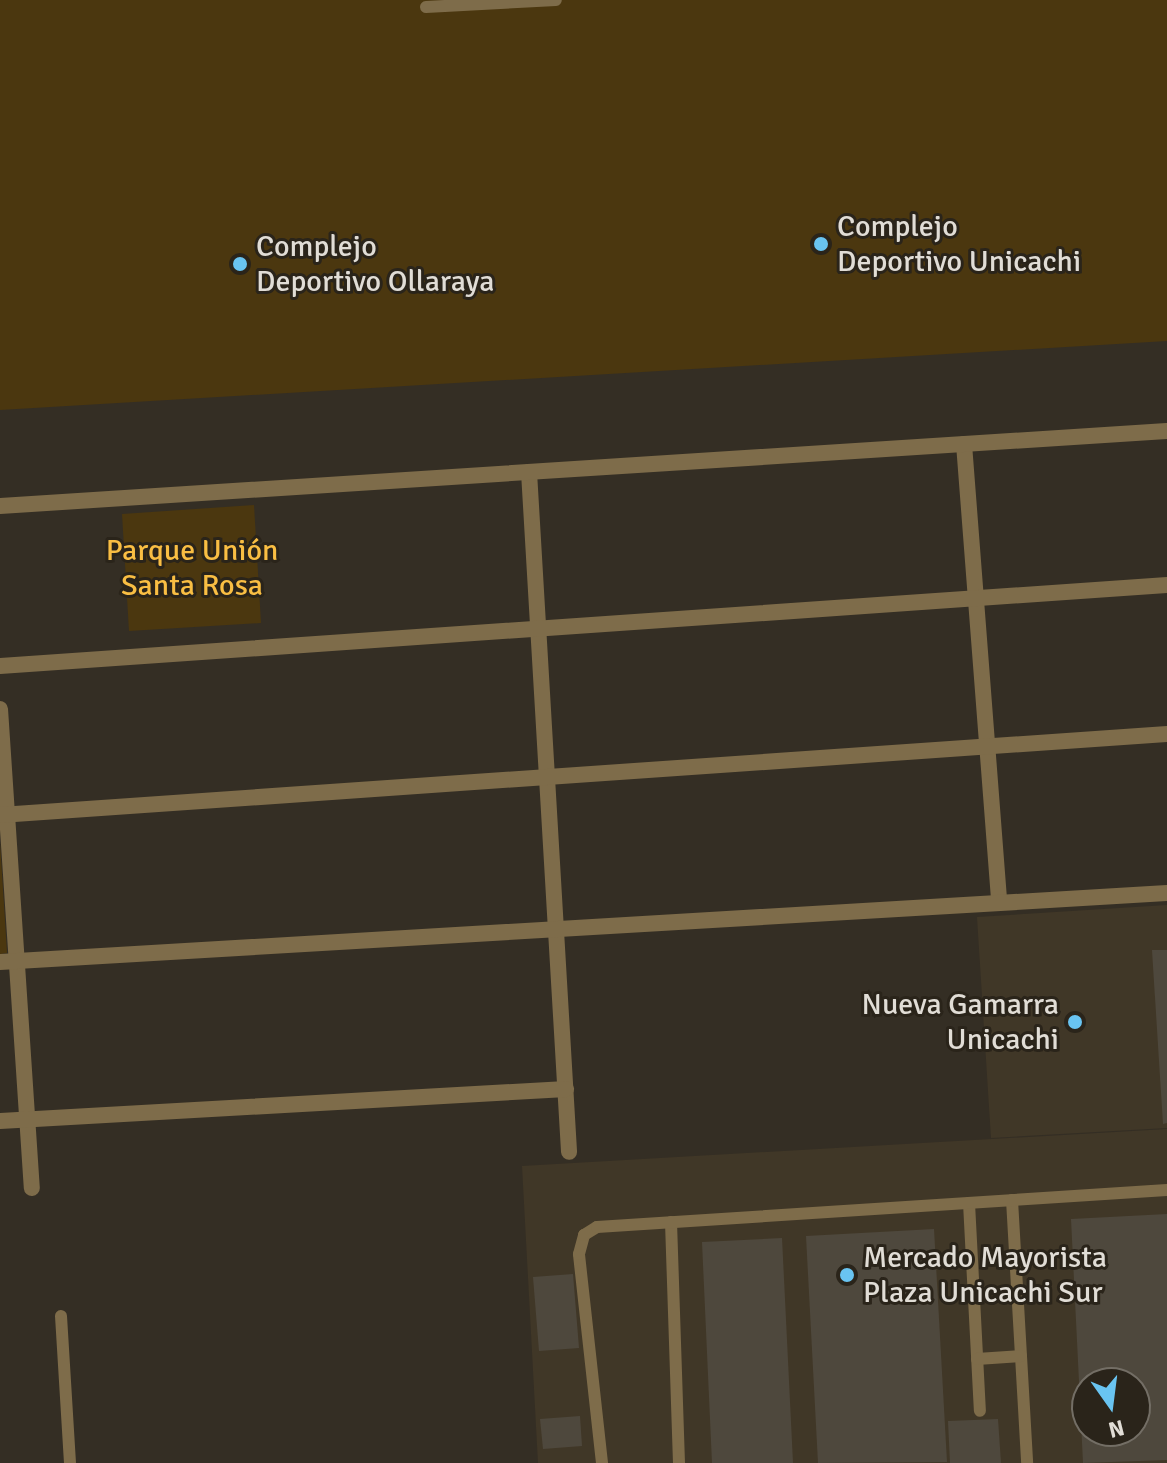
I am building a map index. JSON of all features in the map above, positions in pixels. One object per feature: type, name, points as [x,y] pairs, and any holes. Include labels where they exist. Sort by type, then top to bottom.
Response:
[{"type":"street","points":[[0,506],[1167,431]]},
{"type":"street","points":[[964,444],[999,903]]},
{"type":"street","points":[[529,472],[569,1152]]},
{"type":"street","points":[[0,666],[1167,585]]},
{"type":"street","points":[[0,709],[9,962],[28,1119],[32,1188]]},
{"type":"street","points":[[4,815],[1167,734]]},
{"type":"street","points":[[9,962],[1167,893]]},
{"type":"street","points":[[0,1121],[566,1089]]},
{"type":"lane","points":[[426,7],[556,0]]},
{"type":"lane","points":[[602,1463],[579,1254],[584,1235],[597,1227],[1167,1190]]},
{"type":"lane","points":[[1012,1200],[1027,1463]]},
{"type":"lane","points":[[969,1203],[980,1411]]},
{"type":"lane","points":[[671,1222],[679,1463]]},
{"type":"lane","points":[[61,1316],[70,1463]]},
{"type":"lane","points":[[977,1359],[1021,1356]]},
{"type":"shaded area","name":"Nueva Gamarra Unicachi","points":[[1167,905],[1167,1128],[991,1138],[977,917]]},
{"type":"shaded area","name":"Mercado Mayorista Plaza Unicachi Sur","points":[[1167,1129],[1167,1463],[538,1463],[522,1166]]},
{"type":"green space","points":[[0,0],[1167,0],[1167,341],[0,410]]},
{"type":"green space","name":"Parque Unión Santa Rosa","points":[[254,505],[261,623],[129,631],[122,514]]},
{"type":"green space","points":[[0,842],[7,953],[0,954]]},
{"type":"building","points":[[1152,950],[1167,950],[1167,1123],[1163,1124]]},
{"type":"building","points":[[1167,1214],[1167,1460],[1083,1463],[1082,1447],[1151,1447],[1151,1367],[1078,1367],[1071,1219]]},
{"type":"building","points":[[934,1229],[947,1462],[818,1463],[806,1236]]},
{"type":"building","points":[[782,1238],[793,1463],[712,1463],[702,1242]]},
{"type":"building","points":[[573,1274],[579,1348],[539,1351],[533,1277]]},
{"type":"building","points":[[580,1416],[582,1446],[543,1449],[540,1419]]},
{"type":"building","points":[[998,1419],[1001,1463],[950,1463],[948,1421]]},
{"type":"place","name":"Complejo Deportivo Unicachi","points":[[821,244]]},
{"type":"place","name":"Complejo Deportivo Ollaraya","points":[[240,264]]},
{"type":"place","name":"Nueva Gamarra Unicachi","points":[[1075,1022]]},
{"type":"place","name":"Mercado Mayorista Plaza Unicachi Sur","points":[[847,1275]]}]
